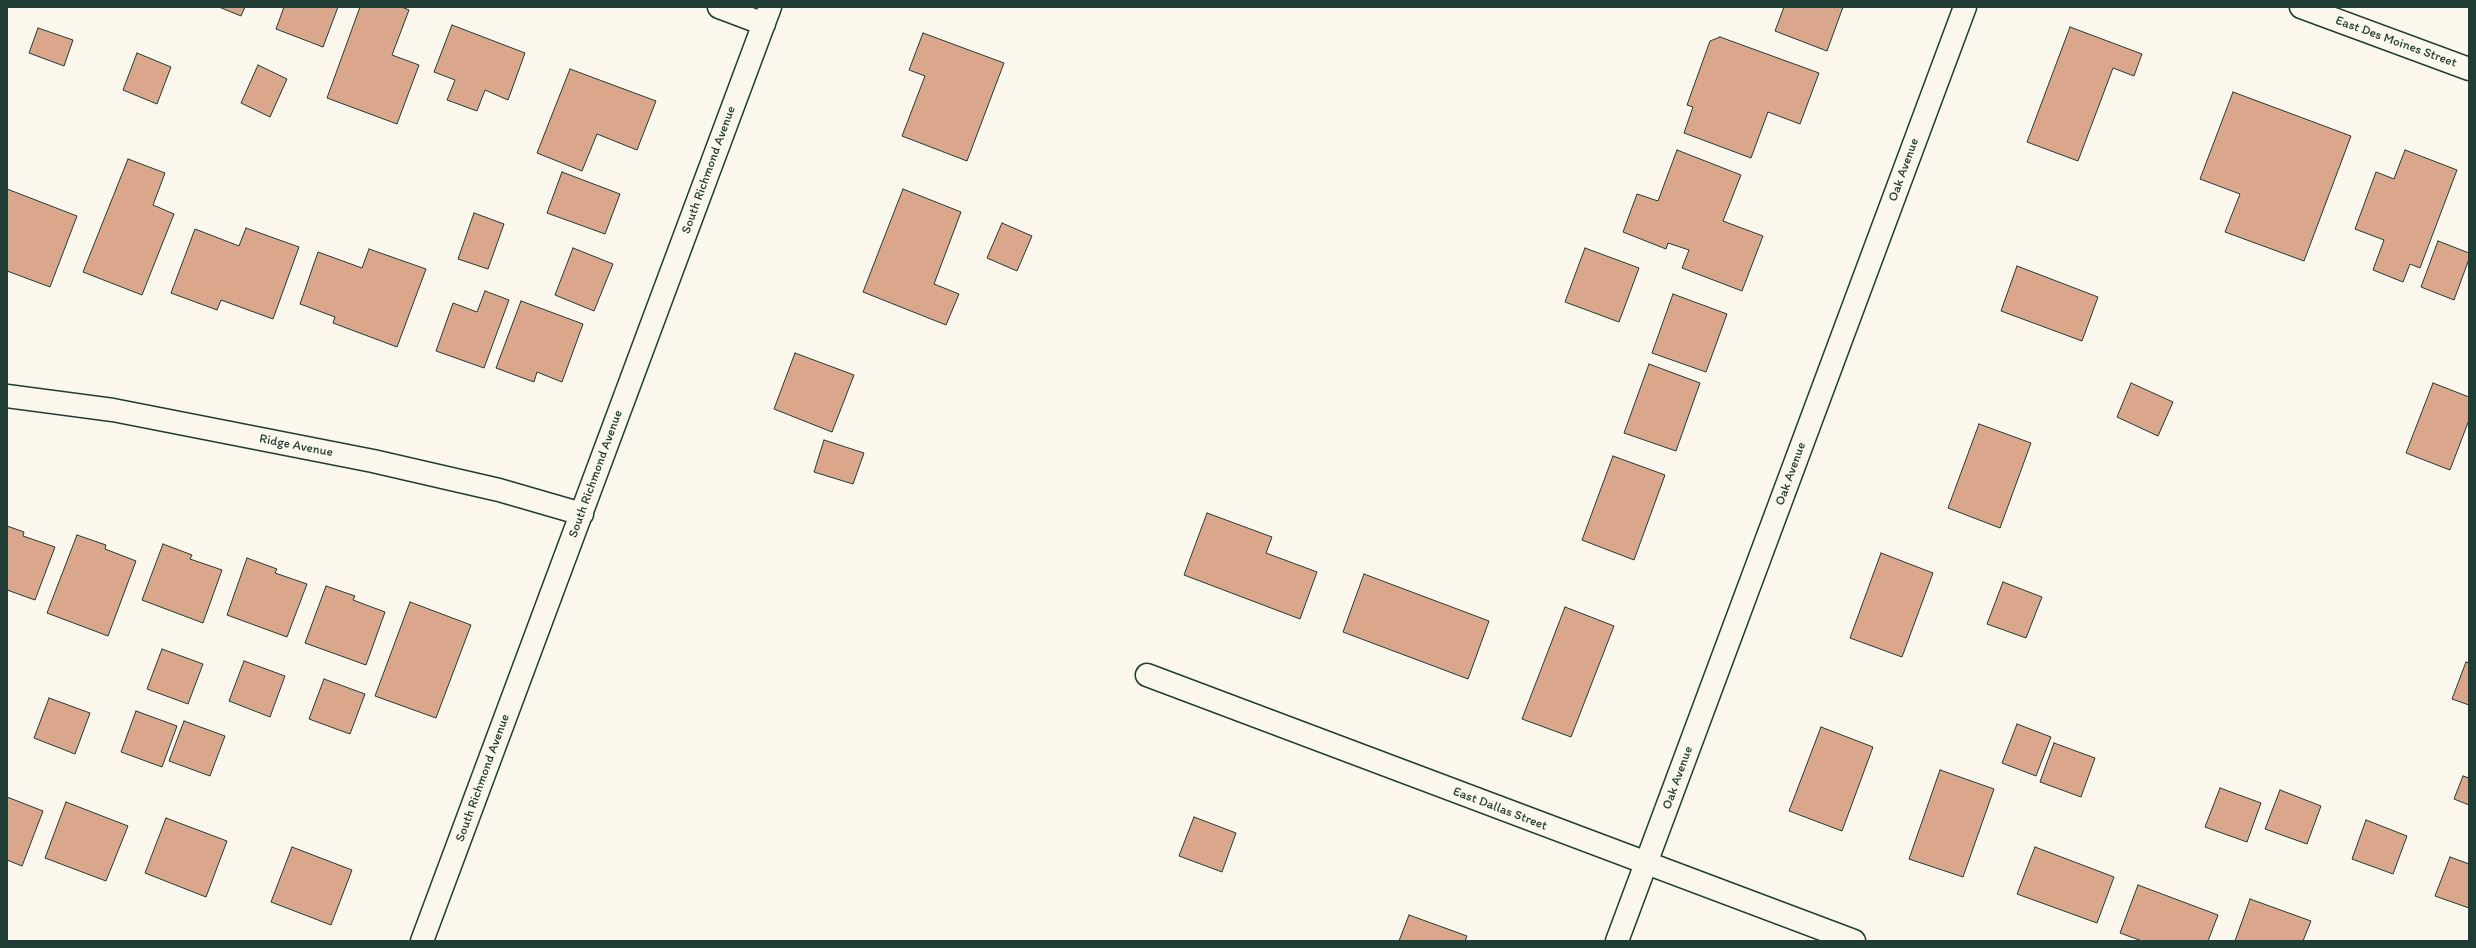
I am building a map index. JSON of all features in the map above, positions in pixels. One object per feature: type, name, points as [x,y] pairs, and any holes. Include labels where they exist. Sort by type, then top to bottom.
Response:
[{"type":"street","points":[[719,7],[767,15]]},
{"type":"street","name":"Oak Avenue","points":[[1617,941],[1965,7]]},
{"type":"street","name":"East Des Moines Street","points":[[2301,7],[2469,69]]},
{"type":"street","name":"South Richmond Avenue","points":[[422,941],[767,15]]},
{"type":"street","name":"Ridge Avenue","points":[[7,396],[113,410],[372,461],[500,490],[582,514]]},
{"type":"street","name":"East Dallas Street","points":[[1147,676],[1854,941]]},
{"type":"building","points":[[219,7],[245,7],[241,16]]},
{"type":"building","points":[[284,7],[338,7],[323,47],[276,29]]},
{"type":"building","points":[[360,7],[402,7],[409,10],[392,55],[419,65],[397,124],[327,98]]},
{"type":"building","points":[[1784,7],[1843,7],[1827,51],[1775,31]]},
{"type":"building","points":[[452,25],[525,53],[508,100],[485,90],[477,111],[447,100],[455,80],[434,72]]},
{"type":"building","points":[[2070,27],[2142,54],[2134,76],[2113,68],[2078,161],[2027,142]]},
{"type":"building","points":[[38,28],[73,40],[64,66],[29,53]]},
{"type":"building","points":[[923,33],[1004,63],[967,161],[902,136],[925,76],[909,70]]},
{"type":"building","points":[[1720,37],[1819,73],[1800,124],[1768,112],[1751,158],[1684,133],[1693,107],[1687,105],[1710,41]]},
{"type":"building","points":[[137,53],[171,67],[157,104],[123,90]]},
{"type":"building","points":[[258,65],[287,79],[270,117],[241,103]]},
{"type":"building","points":[[570,69],[656,101],[637,150],[597,134],[582,171],[537,153]]},
{"type":"building","points":[[2233,92],[2351,136],[2304,261],[2225,232],[2240,194],[2200,179]]},
{"type":"building","points":[[1677,150],[1741,175],[1723,221],[1763,236],[1742,291],[1682,268],[1689,250],[1668,243],[1666,249],[1623,232],[1637,194],[1658,201]]},
{"type":"building","points":[[2405,150],[2457,170],[2420,268],[2410,264],[2403,282],[2373,270],[2384,240],[2355,229],[2376,172],[2394,179]]},
{"type":"building","points":[[128,159],[165,173],[153,205],[174,214],[142,295],[83,272]]},
{"type":"building","points":[[562,172],[620,194],[605,234],[547,213]]},
{"type":"building","points":[[7,189],[77,216],[50,287],[7,271]]},
{"type":"building","points":[[903,189],[961,212],[934,284],[959,294],[946,325],[863,292]]},
{"type":"building","points":[[474,213],[504,224],[488,269],[458,259]]},
{"type":"building","points":[[1002,223],[1032,236],[1017,271],[987,258]]},
{"type":"building","points":[[246,228],[299,247],[273,319],[221,300],[217,310],[171,293],[195,229],[239,246]]},
{"type":"building","points":[[2438,241],[2469,253],[2469,259],[2454,300],[2421,287]]},
{"type":"building","points":[[573,248],[613,264],[594,311],[555,295]]},
{"type":"building","points":[[1585,248],[1639,268],[1619,322],[1565,302]]},
{"type":"building","points":[[369,249],[426,269],[397,347],[333,323],[335,317],[300,304],[318,252],[362,268]]},
{"type":"building","points":[[2017,266],[2098,297],[2082,341],[2001,311]]},
{"type":"building","points":[[485,291],[509,300],[484,368],[436,351],[453,303],[477,312]]},
{"type":"building","points":[[1673,294],[1727,314],[1706,372],[1652,353]]},
{"type":"building","points":[[521,301],[583,324],[562,382],[537,372],[534,382],[496,368]]},
{"type":"building","points":[[795,353],[854,375],[832,432],[774,409]]},
{"type":"building","points":[[1649,364],[1700,383],[1676,451],[1624,433]]},
{"type":"building","points":[[2131,383],[2173,402],[2158,436],[2117,417]]},
{"type":"building","points":[[2433,383],[2469,397],[2469,420],[2450,470],[2406,453]]},
{"type":"building","points":[[1979,424],[2031,443],[2000,528],[1948,508]]},
{"type":"building","points":[[824,440],[864,453],[853,484],[814,472]]},
{"type":"building","points":[[1613,456],[1665,475],[1634,560],[1582,540]]},
{"type":"building","points":[[1207,513],[1272,537],[1266,553],[1317,572],[1300,619],[1184,575]]},
{"type":"building","points":[[7,526],[24,532],[23,536],[55,547],[35,600],[7,590]]},
{"type":"building","points":[[77,535],[106,545],[105,549],[136,561],[108,636],[47,613]]},
{"type":"building","points":[[163,544],[192,555],[190,559],[222,570],[203,623],[142,600]]},
{"type":"building","points":[[1881,553],[1933,573],[1902,657],[1850,638]]},
{"type":"building","points":[[247,558],[277,569],[275,573],[307,584],[287,637],[227,615]]},
{"type":"building","points":[[1364,574],[1489,621],[1468,679],[1343,632]]},
{"type":"building","points":[[2003,582],[2042,597],[2026,638],[1987,624]]},
{"type":"building","points":[[326,586],[355,596],[353,600],[385,612],[366,665],[305,643]]},
{"type":"building","points":[[410,602],[471,625],[436,718],[375,696]]},
{"type":"building","points":[[1565,607],[1614,626],[1571,737],[1522,719]]},
{"type":"building","points":[[162,649],[203,664],[188,704],[147,689]]},
{"type":"building","points":[[244,661],[285,676],[270,717],[229,701]]},
{"type":"building","points":[[2466,662],[2469,663],[2469,705],[2452,699]]},
{"type":"building","points":[[324,679],[365,694],[350,734],[309,719]]},
{"type":"building","points":[[49,698],[90,713],[75,754],[34,738]]},
{"type":"building","points":[[136,711],[177,726],[162,767],[121,752]]},
{"type":"building","points":[[184,721],[225,736],[210,776],[169,761]]},
{"type":"building","points":[[2017,724],[2051,737],[2036,776],[2002,763]]},
{"type":"building","points":[[1821,727],[1873,747],[1842,831],[1789,811]]},
{"type":"building","points":[[2054,743],[2095,758],[2081,797],[2040,782]]},
{"type":"building","points":[[1940,770],[1994,789],[1963,877],[1909,859]]},
{"type":"building","points":[[2463,776],[2469,778],[2469,805],[2454,799]]},
{"type":"building","points":[[2220,788],[2261,803],[2247,842],[2205,827]]},
{"type":"building","points":[[2280,790],[2321,806],[2307,844],[2265,829]]},
{"type":"building","points":[[7,797],[43,811],[22,866],[7,860]]},
{"type":"building","points":[[66,802],[128,826],[106,881],[45,858]]},
{"type":"building","points":[[1194,817],[1236,833],[1222,872],[1179,856]]},
{"type":"building","points":[[166,818],[227,841],[206,897],[145,873]]},
{"type":"building","points":[[2366,820],[2407,836],[2393,874],[2352,859]]},
{"type":"building","points":[[292,847],[352,870],[331,925],[271,902]]},
{"type":"building","points":[[2035,847],[2114,877],[2097,923],[2017,894]]},
{"type":"building","points":[[2450,857],[2469,864],[2469,908],[2435,896]]},
{"type":"building","points":[[2138,885],[2218,915],[2208,941],[2142,941],[2120,933]]},
{"type":"building","points":[[2250,899],[2311,921],[2303,941],[2235,941]]},
{"type":"building","points":[[1409,915],[1467,936],[1465,941],[1399,941]]}]
